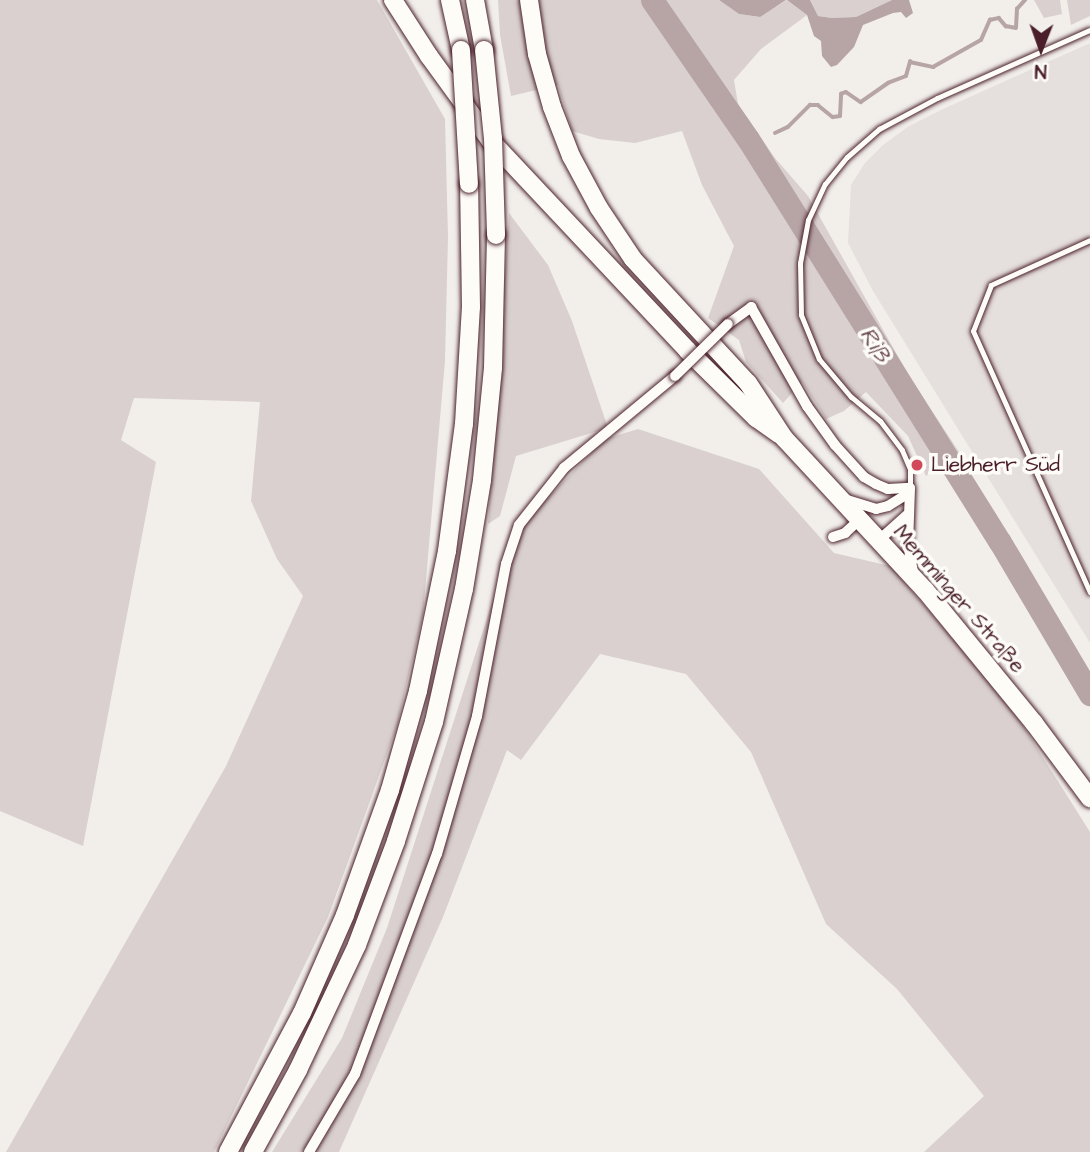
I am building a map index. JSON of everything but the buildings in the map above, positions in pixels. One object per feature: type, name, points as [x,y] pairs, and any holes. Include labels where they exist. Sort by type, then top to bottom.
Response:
[{"type":"main road","points":[[393,0],[429,57],[490,140],[687,350],[756,418],[785,438]]},
{"type":"main road","points":[[450,0],[461,50]]},
{"type":"main road","points":[[228,1152],[302,1013],[341,925],[390,790],[418,691],[447,551],[462,436],[470,334],[469,184],[461,50],[455,0]]},
{"type":"main road","points":[[253,1152],[298,1070],[357,945],[396,841],[434,722],[464,589],[482,480],[493,368],[496,235],[493,138],[484,50],[475,0]]},
{"type":"main road","points":[[483,0],[484,50]]},
{"type":"main road","points":[[529,0],[537,54],[552,107],[571,156],[599,208],[633,259],[748,383],[785,438]]},
{"type":"main road","name":"Memminger Straße","points":[[785,438],[915,578],[1034,723],[1090,798]]},
{"type":"street","points":[[309,1152],[355,1074],[437,854],[477,716],[506,564],[519,525],[564,468],[675,376],[729,324],[751,307],[807,406],[835,445],[864,477],[888,489],[909,491]]},
{"type":"street","points":[[836,496],[876,509],[888,506],[909,491]]},
{"type":"street","points":[[909,491],[908,544],[915,578]]},
{"type":"street","points":[[878,541],[908,515]]},
{"type":"street","points":[[833,537],[845,533],[859,520]]},
{"type":"lane","points":[[909,491],[910,469],[902,450],[880,421],[851,397],[819,359],[801,314],[799,289],[803,241],[816,202],[825,184],[847,157],[879,129],[937,98],[1090,30]]},
{"type":"lane","points":[[1090,240],[991,285],[973,331],[1090,592]]},
{"type":"shaded area","points":[[0,0],[377,0],[445,119],[448,237],[445,361],[423,614],[397,726],[328,917],[214,1152],[6,1152],[226,766],[303,596],[277,559],[251,501],[260,402],[134,398],[121,440],[156,462],[83,846],[0,811]]},
{"type":"shaded area","points":[[498,0],[719,0],[739,14],[759,17],[787,0],[807,15],[761,49],[734,80],[738,104],[775,158],[808,196],[909,376],[961,455],[926,476],[908,436],[866,392],[844,411],[826,419],[802,382],[783,403],[746,362],[739,340],[708,318],[734,246],[702,185],[682,131],[635,143],[599,139],[572,131],[558,85],[511,96],[500,35]]},
{"type":"shaded area","points":[[719,0],[786,0],[760,17],[739,14]]},
{"type":"shaded area","points":[[787,0],[810,0],[818,16],[832,18],[856,17],[892,0],[909,0],[913,13],[906,18],[901,12],[893,13],[863,25],[854,47],[837,65],[831,67],[822,56],[821,41],[814,36],[807,15]]},
{"type":"shaded area","points":[[810,0],[892,0],[856,17],[832,18],[818,16]]},
{"type":"shaded area","points":[[1034,0],[1060,0],[1062,14],[1044,18]]},
{"type":"shaded area","points":[[1067,0],[1090,0],[1090,16],[1071,25]]},
{"type":"shaded area","points":[[1090,43],[1090,643],[873,291],[848,243],[851,185],[865,163],[883,145],[909,126],[943,109]]},
{"type":"shaded area","points":[[509,213],[548,265],[572,321],[608,428],[516,456],[500,516],[488,524]]},
{"type":"shaded area","points":[[638,429],[759,469],[834,553],[890,566],[1008,702],[1090,832],[1090,1152],[924,1152],[984,1096],[897,989],[826,924],[751,752],[686,674],[600,654],[521,760],[507,750],[443,917],[339,1152],[272,1152],[342,1038],[387,928],[507,556],[532,514],[605,439]]},
{"type":"waterway","name":"Riß","points":[[652,0],[748,139],[1000,542],[1090,694]]},
{"type":"waterway","points":[[775,133],[788,127],[810,105],[818,105],[833,117],[840,116],[841,94],[846,92],[861,102],[888,83],[906,76],[910,62],[933,67],[981,40],[990,20],[999,18],[1006,26],[1016,28],[1017,9],[1025,0]]},
{"type":"place","name":"Liebherr Süd","points":[[917,465]]}]
